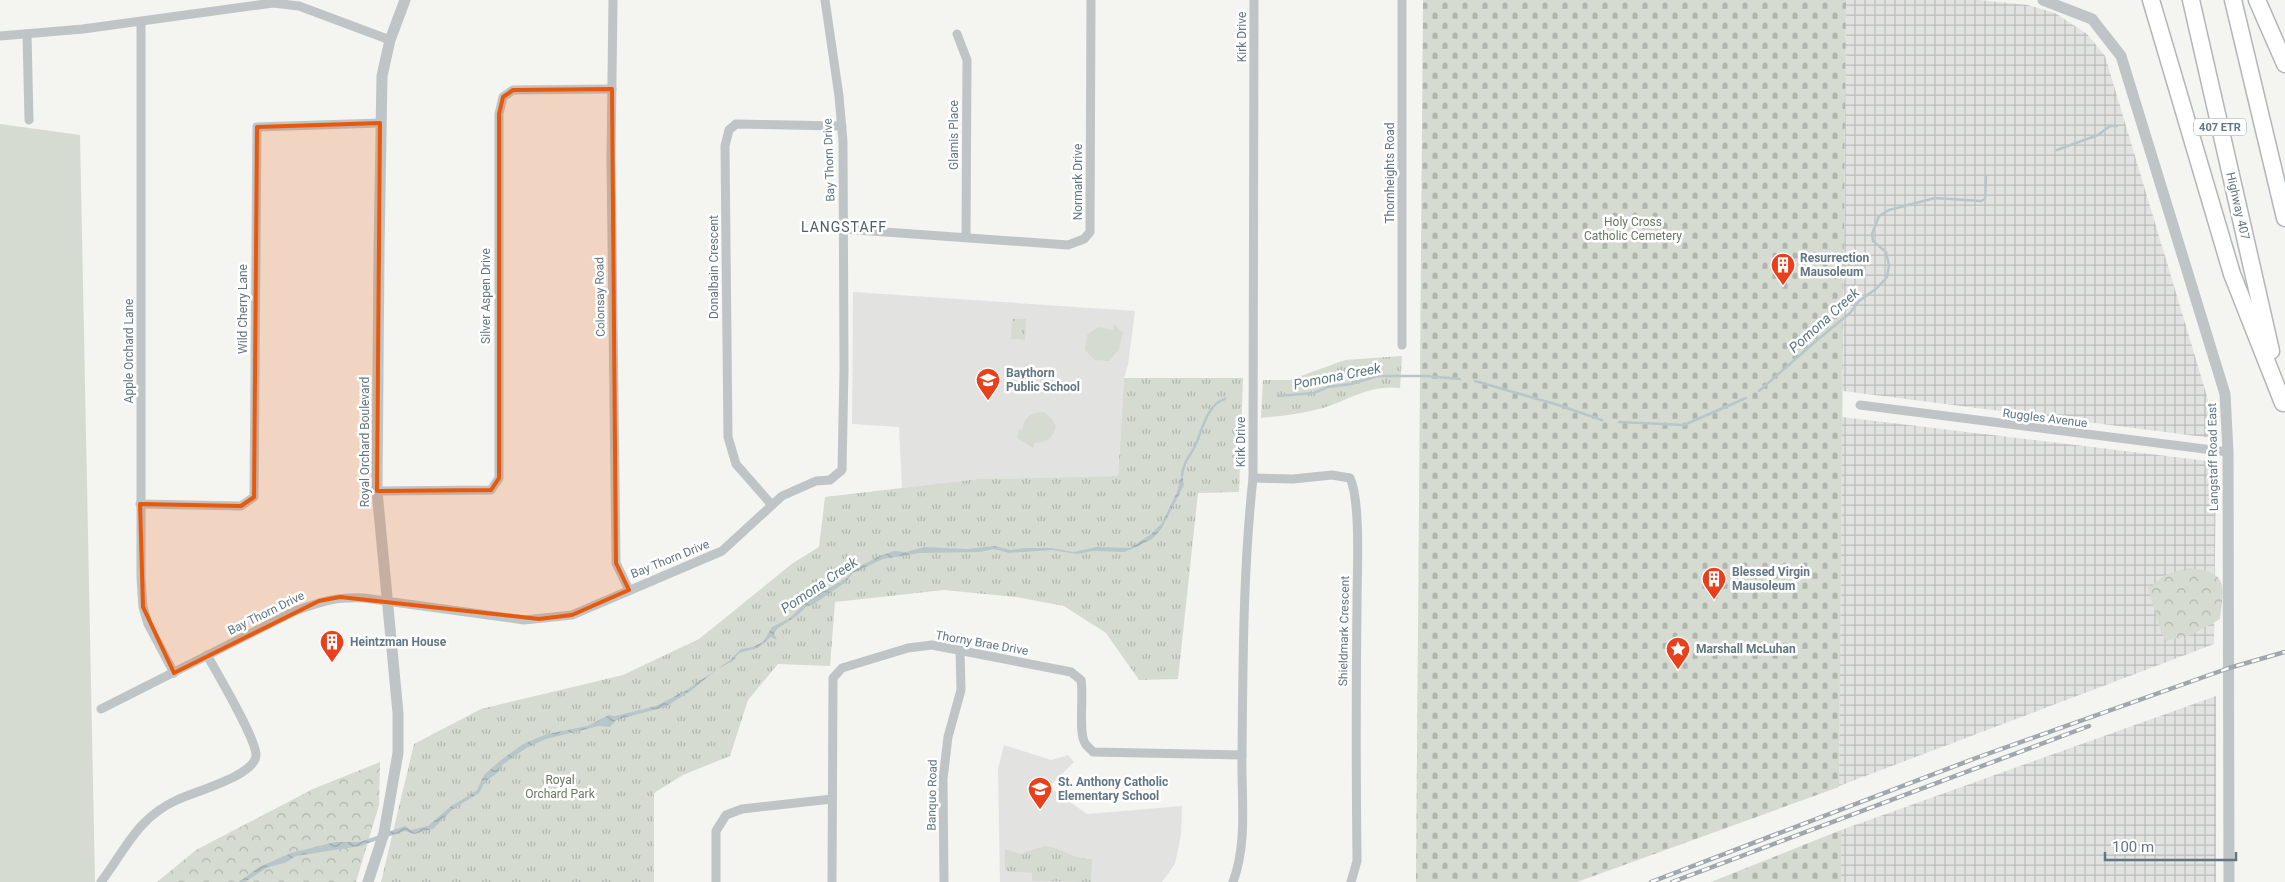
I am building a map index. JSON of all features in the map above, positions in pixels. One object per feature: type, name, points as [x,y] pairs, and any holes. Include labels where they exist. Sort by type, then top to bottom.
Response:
[{"type":"highway","points":[[2151,0],[2232,274],[2284,407]]},
{"type":"highway","name":"Highway 407","points":[[2191,0],[2284,407]]},
{"type":"highway","name":"407 ETR","points":[[2233,0],[2285,218]]},
{"type":"highway","points":[[2257,0],[2285,64]]},
{"type":"street","name":"Royal Orchard Boulevard","points":[[368,882],[384,833],[398,752],[398,713],[377,491],[380,123],[382,76],[390,40],[405,0]]},
{"type":"street","name":"Colonsay Road","points":[[613,0],[616,563],[629,590]]},
{"type":"street","name":"Bay Thorn Drive","points":[[101,709],[319,601],[340,597],[524,620],[572,615],[722,551],[771,504],[802,486],[816,481],[830,480],[842,470],[842,126],[824,0]]},
{"type":"street","name":"Normark Drive","points":[[843,228],[1068,245],[1084,239],[1090,232],[1091,0]]},
{"type":"street","name":"Kirk Drive","points":[[1233,882],[1242,843],[1246,541],[1253,478],[1254,0]]},
{"type":"street","name":"Thornheights Road","points":[[1402,0],[1402,345]]},
{"type":"street","name":"Langstaff Road East","points":[[2043,0],[2092,19],[2121,56],[2225,394],[2228,452],[2229,882]]},
{"type":"street","points":[[0,36],[141,22],[273,3],[299,6],[390,40]]},
{"type":"street","name":"Apple Orchard Lane","points":[[141,22],[142,376],[140,504],[142,607],[148,624],[174,673]]},
{"type":"street","points":[[27,34],[29,120]]},
{"type":"street","name":"Glamis Place","points":[[957,34],[967,60],[966,237]]},
{"type":"street","name":"Silver Aspen Drive","points":[[377,491],[491,490],[499,478],[498,114],[503,97],[513,90],[612,89]]},
{"type":"street","name":"Wild Cherry Lane","points":[[140,504],[241,506],[254,497],[257,127],[380,123]]},
{"type":"street","name":"Donalbain Crescent","points":[[771,504],[736,464],[728,438],[725,146],[729,130],[736,124],[842,126]]},
{"type":"street","name":"Ruggles Avenue","points":[[1860,405],[2228,452]]},
{"type":"street","name":"Shieldmark Crescent","points":[[1253,478],[1293,479],[1332,475],[1350,478],[1353,485],[1356,499],[1357,572],[1357,861],[1352,882]]},
{"type":"street","name":"Thorny Brae Drive","points":[[832,882],[832,686],[836,672],[842,668],[908,648],[932,645],[1071,672],[1078,676],[1082,687],[1082,737],[1093,752],[1242,755]]},
{"type":"street","name":"Banquo Road","points":[[944,882],[944,757],[961,690],[960,650]]},
{"type":"street","points":[[101,882],[134,832],[149,816],[178,799],[246,771],[254,762],[256,755],[246,730],[207,655]]},
{"type":"street","points":[[716,882],[716,831],[726,815],[742,809],[832,799]]},
{"type":"highlighted area","points":[[612,89],[616,563],[629,590],[572,615],[539,619],[340,597],[319,601],[174,673],[143,607],[140,504],[241,506],[254,497],[257,127],[380,123],[377,491],[491,490],[499,478],[499,114],[503,97],[513,90]]},
{"type":"shaded area","points":[[1846,0],[1979,0],[2028,5],[2055,13],[2087,34],[2105,56],[2209,403],[2212,438],[1843,391]]},
{"type":"shaded area","name":"Baythorn Public School","points":[[853,292],[1135,311],[1128,365],[1124,378],[1118,476],[979,479],[902,488],[899,427],[852,424]]},
{"type":"shaded area","points":[[1842,417],[2216,462],[2214,644],[1839,786]]},
{"type":"shaded area","points":[[2216,696],[2216,882],[1841,882],[1841,830]]},
{"type":"shaded area","name":"St. Anthony Catholic Elementary School","points":[[1004,745],[1051,760],[1068,755],[1074,762],[1049,787],[1087,814],[1182,806],[1181,835],[1175,864],[1162,882],[1000,882],[998,769]]},
{"type":"green space","name":"Holy Cross Catholic Cemetery","points":[[1423,0],[1846,0],[1839,787],[1577,882],[1416,882]]},
{"type":"green space","points":[[0,124],[80,135],[95,882],[0,882]]},
{"type":"green space","points":[[1012,319],[1026,319],[1025,340],[1011,339]]},
{"type":"green space","points":[[1114,324],[1123,333],[1119,349],[1109,361],[1095,360],[1085,350],[1087,335],[1098,327],[1113,330]]},
{"type":"green space","points":[[1402,356],[1400,388],[1378,388],[1319,409],[1297,414],[1261,418],[1263,380],[1290,380],[1345,360]]},
{"type":"green space","name":"Royal Orchard Park","points":[[1124,378],[1243,378],[1239,492],[1198,493],[1178,679],[1139,680],[1106,633],[1064,606],[1016,597],[944,590],[835,602],[830,666],[778,664],[748,700],[730,756],[683,775],[654,793],[654,882],[381,882],[414,744],[481,709],[623,675],[699,639],[793,563],[819,547],[825,497],[978,479],[1118,476]]},
{"type":"green space","points":[[1044,412],[1052,419],[1056,426],[1049,439],[1035,443],[1033,448],[1017,438],[1019,429],[1022,430],[1029,416]]},
{"type":"green space","points":[[2187,568],[2210,572],[2217,576],[2221,582],[2223,597],[2220,619],[2191,635],[2166,641],[2161,632],[2147,585],[2152,586],[2165,575]]},
{"type":"green space","points":[[380,762],[379,805],[356,882],[157,882],[196,850],[313,789]]},
{"type":"green space","points":[[1841,830],[1841,882],[1711,882]]},
{"type":"green space","points":[[1045,846],[1085,859],[1092,859],[1091,882],[1032,881],[1032,873],[1005,871],[1005,849],[1020,854]]},
{"type":"water","points":[[1182,474],[1184,485],[1162,528],[1152,539],[1134,548],[1124,552],[1093,551],[1077,554],[1052,550],[1009,553],[994,549],[980,552],[920,553],[883,559],[853,573],[846,582],[814,604],[806,607],[798,615],[777,629],[774,634],[777,640],[771,637],[758,648],[739,653],[733,661],[718,669],[741,649],[753,647],[763,642],[772,627],[790,618],[809,599],[844,580],[856,568],[894,551],[906,552],[924,547],[968,549],[995,546],[1011,550],[1052,548],[1073,552],[1097,547],[1130,548],[1150,535],[1162,523],[1177,492]]},
{"type":"water","points":[[716,670],[692,690],[665,707],[616,720],[610,727],[599,726],[546,739],[528,747],[502,765],[497,773],[485,782],[479,793],[453,809],[433,829],[414,834],[405,831],[360,846],[296,856],[285,863],[268,867],[245,882],[239,882],[259,867],[291,853],[335,842],[360,842],[405,826],[411,830],[428,826],[450,807],[477,790],[484,775],[523,744],[547,734],[587,726],[609,715],[615,716],[656,706],[685,691]]},
{"type":"waterway","name":"Pomona Creek","points":[[2057,150],[2098,135],[2110,126],[2117,126]]},
{"type":"waterway","name":"Pomona Creek","points":[[1759,391],[1850,313],[1859,301],[1876,289],[1887,277],[1889,265],[1886,252],[1873,241],[1872,234],[1879,216],[1889,210],[1935,198],[1981,201],[1985,199],[1986,177]]},
{"type":"waterway","name":"Pomona Creek","points":[[1278,396],[1314,393],[1328,387],[1351,384],[1378,376],[1425,376],[1460,379]]},
{"type":"waterway","name":"Pomona Creek","points":[[1475,381],[1602,420]]},
{"type":"waterway","name":"Pomona Creek","points":[[1619,422],[1684,425],[1746,398]]},
{"type":"waterway","name":"Pomona Creek","points":[[1182,475],[1186,461],[1194,449],[1210,411],[1225,399]]},
{"type":"railway","points":[[1651,882],[1976,758],[2229,668],[2285,652]]},
{"type":"railway","points":[[1672,882],[2089,726]]},
{"type":"place","name":"Resurrection Mausoleum","points":[[1783,286]]},
{"type":"place","name":"Baythorn Public School","points":[[988,401]]},
{"type":"place","name":"Blessed Virgin Mausoleum","points":[[1714,600]]},
{"type":"place","name":"Heintzman House","points":[[332,663]]},
{"type":"place","name":"Marshall McLuhan","points":[[1678,670]]},
{"type":"place","name":"St. Anthony Catholic Elementary School","points":[[1040,810]]},
{"type":"district","name":"LANGSTAFF","points":[[844,227]]}]
